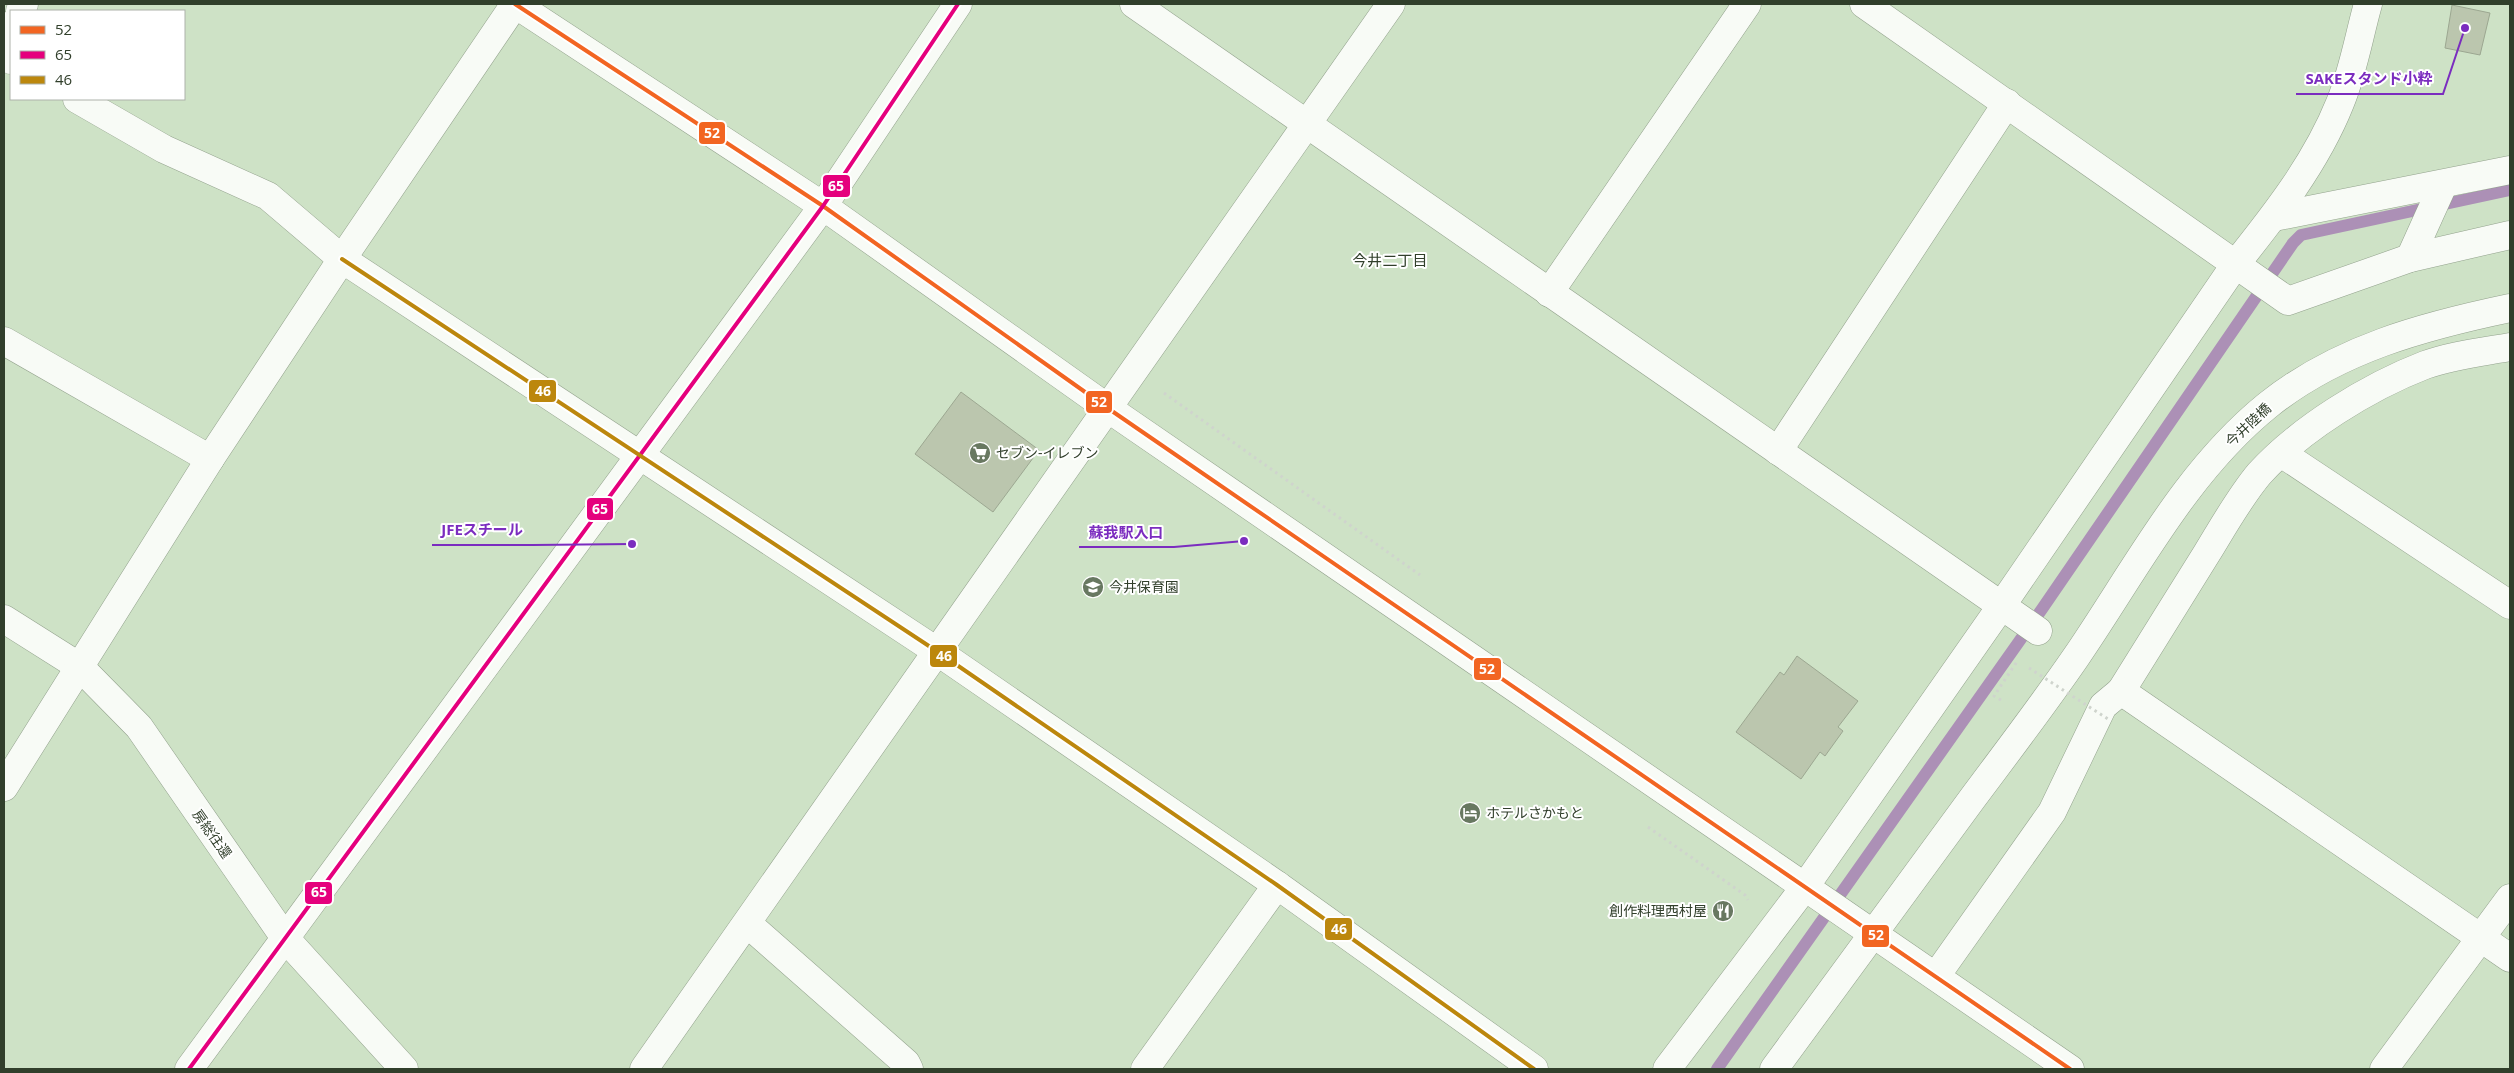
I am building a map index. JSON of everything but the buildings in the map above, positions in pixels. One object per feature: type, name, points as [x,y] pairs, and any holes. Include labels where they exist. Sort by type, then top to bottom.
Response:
[{"type":"street","points":[[4,786],[210,459],[342,259],[515,4],[823,206],[1108,409],[2070,1069]]},
{"type":"street","points":[[189,1069],[823,206],[958,4]]},
{"type":"street","points":[[1134,4],[2038,631]]},
{"type":"street","points":[[644,1069],[748,924],[1305,124],[1391,4]]},
{"type":"street","points":[[1549,293],[1747,4]]},
{"type":"street","points":[[1864,4],[2235,265],[2288,300],[2410,258],[2510,235]]},
{"type":"street","points":[[1667,1069],[1804,888],[2007,609],[2235,265],[2274,217],[2313,156],[2341,102],[2368,4]]},
{"type":"street","points":[[4,38],[10,27]]},
{"type":"street","points":[[80,100],[164,149],[268,196],[342,259],[938,652],[1277,885],[1534,1069]]},
{"type":"street","points":[[1778,451],[2007,104]]},
{"type":"street","points":[[2274,217],[2510,170]]},
{"type":"street","points":[[2410,258],[2442,185]]},
{"type":"street","name":"今井陸橋","points":[[1774,1069],[2075,658],[2203,469],[2234,436],[2268,406],[2309,377],[2340,360],[2381,342],[2466,318],[2510,308]]},
{"type":"street","points":[[4,342],[210,459]]},
{"type":"street","points":[[1936,976],[2052,812],[2103,706],[2121,691],[2236,506],[2259,475],[2281,453],[2319,424],[2392,380],[2426,365],[2454,357],[2510,347]]},
{"type":"street","points":[[2281,453],[2510,604]]},
{"type":"street","name":"房総往還","points":[[4,618],[80,667],[139,727],[285,938],[404,1069]]},
{"type":"street","points":[[2121,691],[2510,958]]},
{"type":"street","points":[[1154,1066],[1277,885]]},
{"type":"street","points":[[2384,1069],[2483,938],[2510,898]]},
{"type":"street","points":[[748,924],[906,1062],[909,1069]]},
{"type":"path","points":[[2029,668],[2108,719]]},
{"type":"waterway","points":[[1717,1069],[2042,609],[2293,243],[2301,235],[2510,190]]},
{"type":"transit line","name":"52","points":[[515,4],[823,206],[1109,409],[2070,1069]]},
{"type":"transit line","name":"65","points":[[189,1069],[823,206],[958,4]]},
{"type":"transit line","name":"46","points":[[342,259],[938,652],[1277,885],[1534,1069]]},
{"type":"place","name":"SAKEスタンド小粋","points":[[2465,28]]},
{"type":"place","name":"セブン-イレブン","points":[[980,453]]},
{"type":"place","name":"蘇我駅入口","points":[[1244,541]]},
{"type":"place","name":"JFEスチール","points":[[632,544]]},
{"type":"place","name":"今井保育園","points":[[1093,587]]},
{"type":"place","name":"ホテルさかもと","points":[[1470,813]]},
{"type":"place","name":"創作料理西村屋","points":[[1723,911]]},
{"type":"district","name":"今井二丁目","points":[[1390,261]]}]
